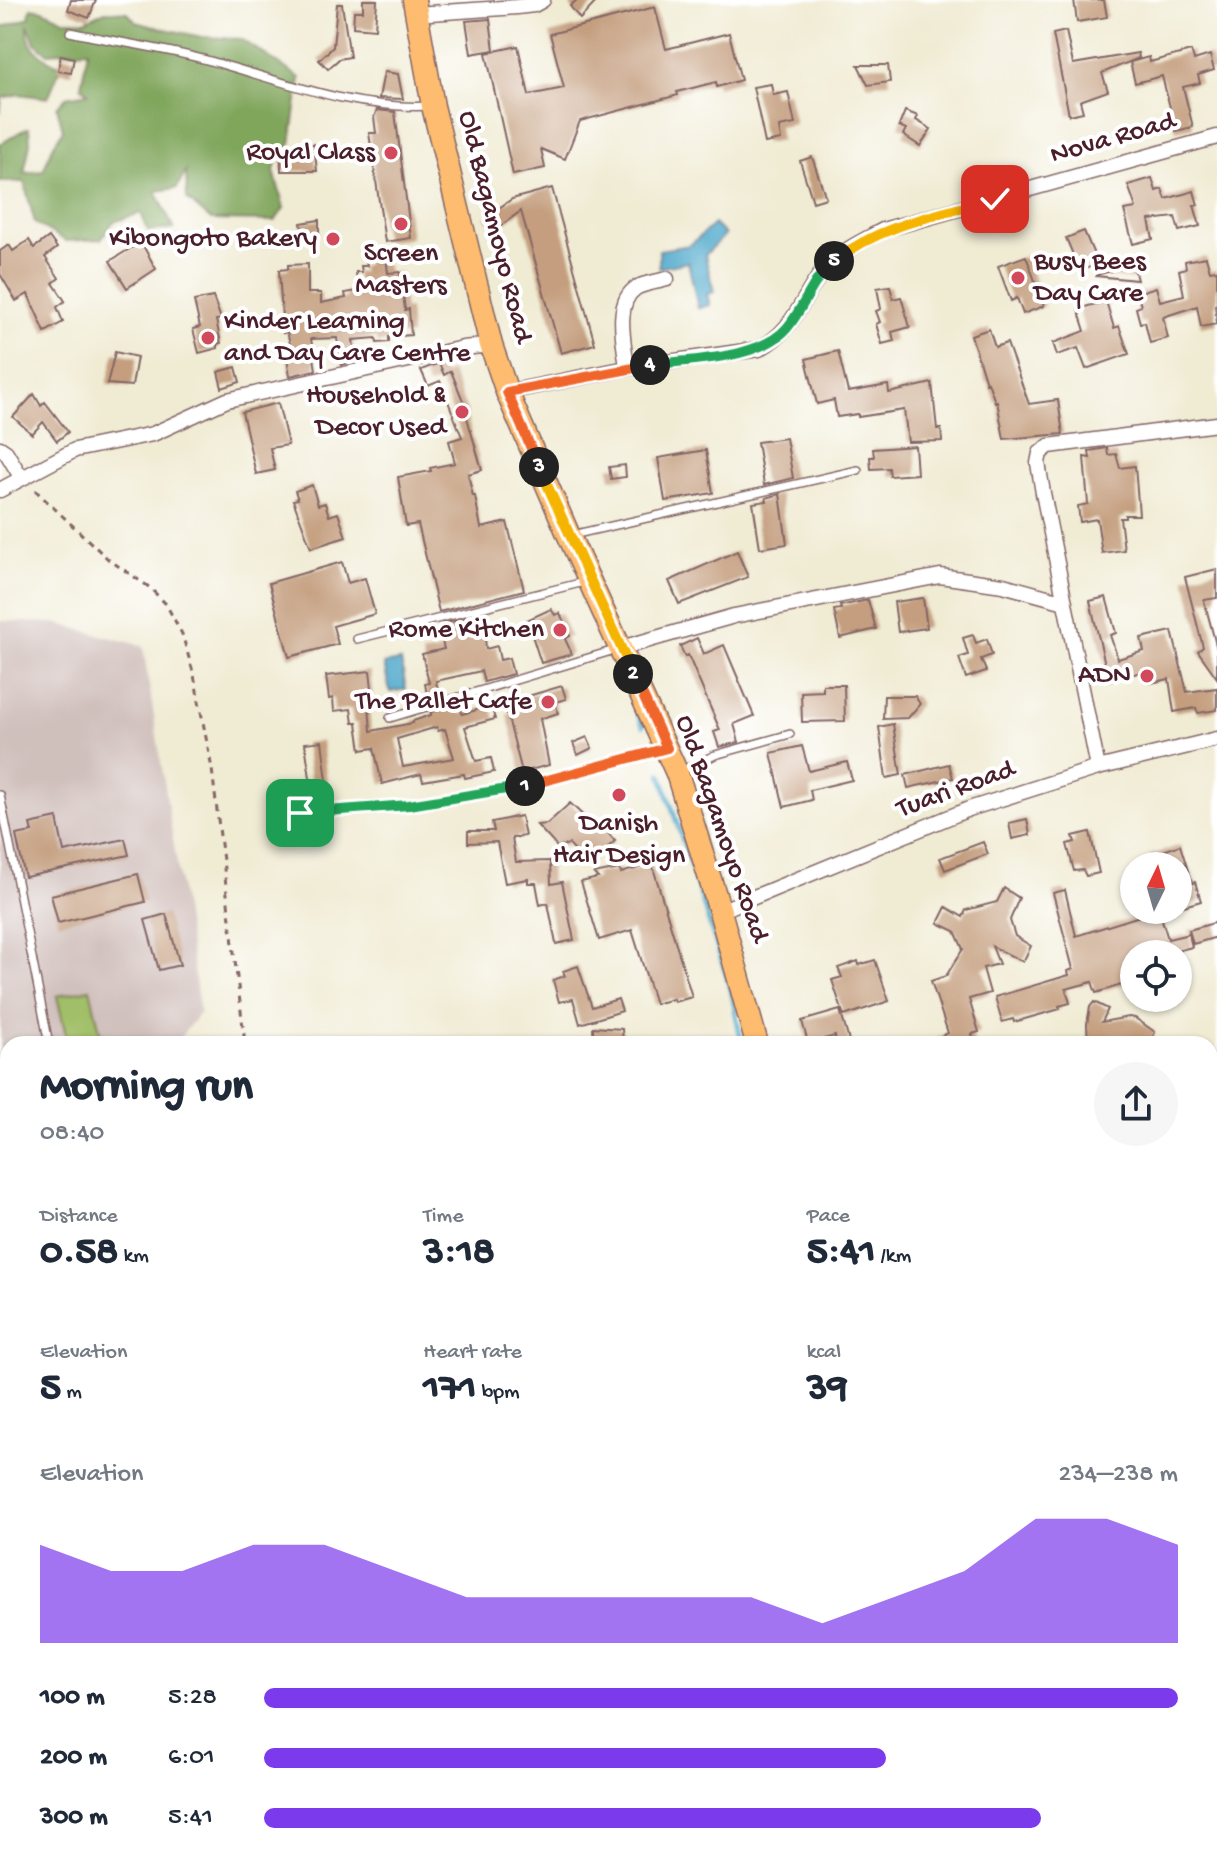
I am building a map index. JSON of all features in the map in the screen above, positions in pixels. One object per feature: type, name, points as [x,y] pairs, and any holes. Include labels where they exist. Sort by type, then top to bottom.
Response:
[{"type":"main road","name":"Old Bagamoyo Road","points":[[415,7],[433,106],[491,345],[507,392],[569,536],[677,773],[755,1036]]},
{"type":"street","points":[[415,7],[517,7],[534,5],[543,0]]},
{"type":"street","name":"Nova Road","points":[[507,392],[627,368],[759,349],[775,340],[788,327],[829,264],[853,246],[883,230],[1217,137]]},
{"type":"street","points":[[627,368],[624,301],[636,288],[667,279]]},
{"type":"street","points":[[0,490],[75,450],[153,434],[227,400],[451,350],[491,345]]},
{"type":"street","points":[[1098,768],[1040,478],[1040,453],[1049,446],[1217,424]]},
{"type":"street","points":[[0,448],[6,452],[21,477]]},
{"type":"street","points":[[621,648],[734,616],[940,576],[1003,585],[1065,602]]},
{"type":"street","name":"Tuari Road","points":[[720,911],[969,809],[1098,768],[1217,739]]},
{"type":"lane","points":[[70,32],[220,63],[282,85],[368,104],[399,108],[433,106]]},
{"type":"lane","points":[[569,536],[858,470]]},
{"type":"lane","points":[[357,639],[589,581]]},
{"type":"lane","points":[[390,718],[621,648]]},
{"type":"lane","points":[[677,773],[715,755],[790,734]]},
{"type":"lane","points":[[300,813],[409,805],[515,788],[667,748]]},
{"type":"lane","points":[[0,795],[47,1036]]},
{"type":"path","points":[[21,477],[108,559],[149,587],[166,604],[182,634],[194,675],[212,769],[244,1036]]},
{"type":"shaded area","points":[[0,621],[55,623],[143,646],[200,1012],[181,1036],[0,1036]]},
{"type":"green space","points":[[31,8],[64,20],[85,21],[105,11],[127,12],[136,22],[151,26],[202,37],[241,39],[300,78],[291,144],[277,159],[274,171],[284,208],[275,221],[211,220],[187,199],[186,171],[177,188],[156,191],[174,229],[148,231],[141,213],[113,222],[101,239],[66,241],[35,223],[24,182],[0,182],[0,144],[29,128],[30,143],[24,173],[43,171],[63,130],[57,107],[66,97],[88,93],[81,86],[88,50],[47,53],[35,43],[28,24],[36,51],[61,66],[48,98],[19,94],[2,98],[0,113],[0,28],[29,18]]},
{"type":"green space","points":[[90,989],[101,1036],[66,1036],[57,996]]},
{"type":"water","points":[[714,224],[725,235],[705,255],[714,292],[707,294],[710,305],[698,308],[688,262],[659,268],[659,250],[690,245]]},
{"type":"water","points":[[401,661],[406,689],[390,692],[384,664]]},
{"type":"building","points":[[71,0],[96,0],[89,18],[68,10]]},
{"type":"building","points":[[363,0],[377,0],[375,29],[353,27],[354,11],[363,11]]},
{"type":"building","points":[[577,0],[598,0],[580,19],[570,6]]},
{"type":"building","points":[[1074,0],[1104,0],[1107,17],[1077,22]]},
{"type":"building","points":[[337,4],[342,4],[350,57],[339,59],[328,69],[319,60],[333,47]]},
{"type":"building","points":[[655,7],[666,49],[729,33],[741,80],[717,87],[716,82],[580,121],[565,159],[541,149],[545,168],[513,175],[486,53],[518,46],[529,95],[564,88],[550,34]]},
{"type":"building","points":[[490,19],[494,50],[471,54],[466,21]]},
{"type":"building","points":[[1066,31],[1073,64],[1138,53],[1139,58],[1102,73],[1108,91],[1080,101],[1083,112],[1069,115],[1053,34]]},
{"type":"building","points":[[1191,51],[1194,60],[1210,55],[1214,70],[1198,75],[1200,83],[1183,87],[1193,127],[1176,131],[1162,76],[1135,83],[1130,62],[1149,57],[1150,62]]},
{"type":"building","points":[[61,55],[74,58],[71,73],[58,71]]},
{"type":"building","points":[[858,65],[888,65],[890,82],[868,85]]},
{"type":"building","points":[[384,72],[398,74],[403,99],[379,98]]},
{"type":"building","points":[[771,84],[773,95],[788,92],[795,124],[779,127],[781,140],[765,143],[753,87]]},
{"type":"building","points":[[377,110],[395,112],[411,238],[385,242],[369,133],[376,133],[374,117]]},
{"type":"building","points":[[905,111],[918,116],[916,120],[931,129],[920,146],[903,135],[906,129],[899,126]]},
{"type":"building","points":[[314,144],[317,171],[281,171],[281,149]]},
{"type":"building","points":[[812,157],[826,198],[813,202],[800,161]]},
{"type":"building","points":[[1152,178],[1156,191],[1162,189],[1166,199],[1194,191],[1200,226],[1179,231],[1175,217],[1149,220],[1153,239],[1133,244],[1124,210],[1136,208],[1128,185]]},
{"type":"building","points":[[552,188],[595,344],[561,353],[521,211],[495,230],[486,217],[512,199]]},
{"type":"building","points":[[319,220],[319,234],[304,237],[301,223]]},
{"type":"building","points":[[1084,231],[1098,264],[1080,271],[1066,238]]},
{"type":"building","points":[[49,237],[57,248],[45,257],[59,278],[53,283],[65,301],[57,307],[63,322],[45,332],[28,294],[16,301],[0,274],[0,251],[9,245],[13,251],[29,240],[34,248]]},
{"type":"building","points":[[141,242],[156,269],[127,288],[110,261]]},
{"type":"building","points":[[386,256],[388,273],[400,272],[405,310],[409,309],[411,335],[389,337],[389,342],[377,343],[376,338],[353,340],[356,361],[341,365],[337,338],[311,339],[316,370],[290,376],[286,352],[292,351],[287,332],[283,333],[279,270],[288,269],[288,265],[308,264],[308,293],[321,293],[321,303],[346,298],[345,293],[358,291],[356,272],[362,272],[361,266],[367,266],[366,259]]},
{"type":"building","name":"Busy Bees Day Care","points":[[1026,256],[1044,306],[1023,314],[1017,298],[1011,301],[998,266]]},
{"type":"building","points":[[1206,257],[1210,271],[1217,270],[1217,324],[1201,327],[1197,306],[1163,317],[1168,338],[1150,343],[1145,322],[1140,323],[1136,308],[1141,306],[1137,293],[1156,287],[1160,301],[1184,295],[1179,270],[1186,268],[1185,261]]},
{"type":"building","points":[[1133,265],[1137,280],[1096,276],[1096,275]]},
{"type":"building","points":[[890,286],[893,299],[901,297],[910,327],[892,332],[894,341],[882,344],[876,324],[880,322],[876,311],[881,309],[877,288]]},
{"type":"building","points":[[213,297],[221,319],[216,320],[221,343],[217,344],[218,348],[199,353],[193,329],[200,327],[194,301]]},
{"type":"building","points":[[1106,301],[1114,328],[1119,326],[1129,354],[1086,369],[1078,348],[1057,355],[1053,343],[1085,331],[1078,309]]},
{"type":"building","points":[[989,329],[995,347],[1007,343],[1029,404],[1058,400],[1063,434],[1004,439],[997,401],[986,383],[971,335]]},
{"type":"building","points":[[838,351],[848,392],[888,385],[889,393],[932,383],[937,429],[941,429],[942,441],[908,442],[904,410],[837,417],[834,400],[817,404],[806,359]]},
{"type":"building","points":[[115,352],[137,357],[132,386],[107,384]]},
{"type":"building","points":[[439,363],[444,375],[451,371],[468,413],[482,470],[468,474],[481,528],[507,522],[524,590],[439,612],[418,524],[406,526],[398,477],[455,463],[449,441],[462,437],[440,381],[428,386],[421,370]]},
{"type":"building","points":[[236,367],[240,382],[222,388],[218,372]]},
{"type":"building","points":[[34,394],[41,406],[45,402],[68,432],[57,441],[43,422],[32,434],[13,417]]},
{"type":"building","points":[[278,403],[288,445],[270,448],[275,470],[256,474],[242,412]]},
{"type":"building","points":[[786,438],[793,478],[764,485],[757,442]]},
{"type":"building","points":[[915,446],[917,474],[890,476],[889,468],[871,469],[873,449]]},
{"type":"building","points":[[1107,448],[1108,455],[1116,454],[1120,468],[1135,466],[1139,515],[1120,518],[1124,550],[1102,553],[1097,519],[1080,522],[1078,506],[1088,504],[1084,457],[1090,458],[1089,451]]},
{"type":"building","points":[[706,450],[713,493],[665,501],[658,458]]},
{"type":"building","points":[[625,465],[626,477],[611,479],[609,467]]},
{"type":"building","points":[[312,485],[318,505],[325,503],[329,516],[338,513],[346,537],[311,548],[293,500],[298,499],[295,491]]},
{"type":"building","points":[[780,494],[787,544],[760,548],[753,503],[767,501],[766,498]]},
{"type":"building","points":[[737,551],[748,577],[679,604],[669,581]]},
{"type":"building","points":[[342,562],[348,583],[365,578],[375,614],[333,626],[338,644],[289,657],[269,583]]},
{"type":"building","points":[[1217,569],[1217,598],[1204,600],[1217,649],[1217,678],[1198,651],[1203,647],[1185,577]]},
{"type":"building","points":[[1106,597],[1116,633],[1110,635],[1118,659],[1144,651],[1141,638],[1172,631],[1187,692],[1217,688],[1217,710],[1198,713],[1196,708],[1174,712],[1169,679],[1151,683],[1148,670],[1109,681],[1090,601]]},
{"type":"building","points":[[923,598],[927,628],[898,632],[894,602]]},
{"type":"building","points":[[868,600],[876,629],[840,638],[834,610]]},
{"type":"building","points":[[551,609],[555,615],[560,613],[570,636],[565,639],[572,654],[541,663],[527,620]]},
{"type":"building","points":[[483,614],[486,649],[497,646],[500,660],[509,658],[513,674],[484,682],[481,671],[436,681],[439,696],[428,700],[425,684],[429,683],[422,654],[444,649],[442,624]]},
{"type":"building","points":[[973,635],[976,643],[987,639],[992,655],[981,659],[986,671],[966,678],[959,658],[968,655],[963,638]]},
{"type":"building","points":[[697,638],[704,654],[724,645],[754,716],[734,724],[739,742],[719,747],[714,732],[720,730],[688,655],[685,657],[680,646]]},
{"type":"building","points":[[370,671],[374,705],[369,706],[371,731],[413,723],[431,715],[431,712],[460,705],[462,714],[491,706],[495,719],[465,727],[476,761],[491,758],[494,772],[423,781],[421,774],[382,784],[374,748],[361,750],[357,723],[353,723],[351,709],[334,711],[326,676]],"holes":[[[437,727],[438,731],[445,729],[454,758],[403,767],[397,739]]]},
{"type":"building","points":[[823,685],[844,685],[845,721],[802,722],[801,692],[823,691]]},
{"type":"building","points":[[562,686],[566,699],[555,702],[558,713],[540,719],[549,765],[522,772],[507,714],[521,711],[518,699]]},
{"type":"building","points":[[884,696],[915,696],[920,704],[908,718],[883,719]]},
{"type":"building","points":[[893,724],[901,775],[886,778],[879,727]]},
{"type":"building","points":[[587,737],[592,748],[578,755],[573,743]]},
{"type":"building","points":[[322,741],[328,789],[312,792],[305,743]]},
{"type":"building","points":[[802,746],[809,771],[847,762],[852,780],[810,790],[812,800],[784,807],[771,753]]},
{"type":"building","points":[[949,764],[953,778],[908,788],[905,775]]},
{"type":"building","points":[[570,803],[594,826],[598,822],[615,841],[587,866],[569,844],[557,847],[537,825],[547,824]]},
{"type":"building","points":[[521,816],[525,836],[512,838],[516,862],[550,861],[551,884],[562,882],[574,940],[556,944],[548,903],[540,905],[536,883],[528,883],[528,879],[505,883],[497,842],[468,843],[468,831],[494,831],[492,822]]},
{"type":"building","points":[[57,818],[64,852],[125,839],[129,855],[25,877],[16,835],[32,832],[30,824]]},
{"type":"building","points":[[1027,819],[1030,835],[1012,839],[1009,823]]},
{"type":"building","points":[[1090,832],[1099,873],[1086,876],[1083,870],[1074,871],[1067,844],[1075,842],[1073,836]]},
{"type":"building","points":[[983,842],[988,854],[945,870],[940,858]]},
{"type":"building","points":[[1180,845],[1182,852],[1160,852]]},
{"type":"building","points":[[652,864],[692,997],[655,1004],[632,930],[599,940],[581,882],[598,878],[594,874],[619,869],[621,873]]},
{"type":"building","points":[[138,874],[145,902],[58,923],[51,895]]},
{"type":"building","points":[[1195,882],[1201,901],[1192,904],[1192,883]]},
{"type":"building","points":[[1004,888],[1019,898],[1010,920],[1015,936],[1031,946],[1023,962],[992,946],[999,964],[983,968],[990,993],[969,999],[979,1032],[973,1036],[942,1036],[948,1033],[931,981],[946,976],[963,949],[955,931],[938,923],[946,907],[963,917],[966,910],[997,902]]},
{"type":"building","points":[[1065,890],[1076,936],[1120,922],[1163,924],[1168,939],[1189,934],[1190,940],[1120,940],[1120,985],[1096,993],[1092,982],[1066,989],[1070,1003],[1059,1006],[1060,1009],[1014,1022],[1013,1019],[1002,1022],[995,997],[1069,975],[1068,971],[1073,969],[1053,893]]},
{"type":"building","points":[[166,914],[180,965],[159,970],[145,920]]},
{"type":"building","points":[[1217,922],[1217,937],[1193,944],[1189,930]]},
{"type":"building","points":[[875,960],[889,1001],[844,1016],[832,980],[842,977],[838,968],[858,961],[859,965]]},
{"type":"building","points":[[578,966],[592,1007],[618,999],[622,1011],[580,1024],[573,999],[559,1002],[553,980],[565,976],[563,971]]},
{"type":"building","points":[[1094,1002],[1108,1009],[1102,1022],[1135,1018],[1155,1032],[1153,1036],[1088,1036],[1090,1007]]},
{"type":"building","points":[[840,1010],[848,1036],[806,1036],[802,1021]]},
{"type":"building","points":[[593,1027],[622,1029],[623,1036],[594,1036]]},
{"type":"waterway","points":[[635,708],[643,726]]},
{"type":"waterway","points":[[661,774],[731,990],[740,1036]]},
{"type":"place","name":"Royal Class","points":[[391,153]]},
{"type":"place","name":"Screen Masters","points":[[401,224]]},
{"type":"place","name":"Kibongoto Bakery","points":[[333,239]]},
{"type":"place","name":"Busy Bees Day Care","points":[[1018,278]]},
{"type":"place","name":"Kinder Learning and Day Care Centre","points":[[208,338]]},
{"type":"place","name":"Household & Decor Used","points":[[462,412]]},
{"type":"place","name":"Rome Kitchen","points":[[560,630]]},
{"type":"place","name":"ADN","points":[[1147,676]]},
{"type":"place","name":"The Pallet Cafe","points":[[548,702]]},
{"type":"place","name":"Danish Hair Design","points":[[619,795]]},
{"type":"route","points":[[300,813],[409,805],[515,788],[667,748],[569,536],[507,392],[627,368],[759,349],[775,340],[788,327],[829,264],[853,246],[883,230],[995,199]]}]
